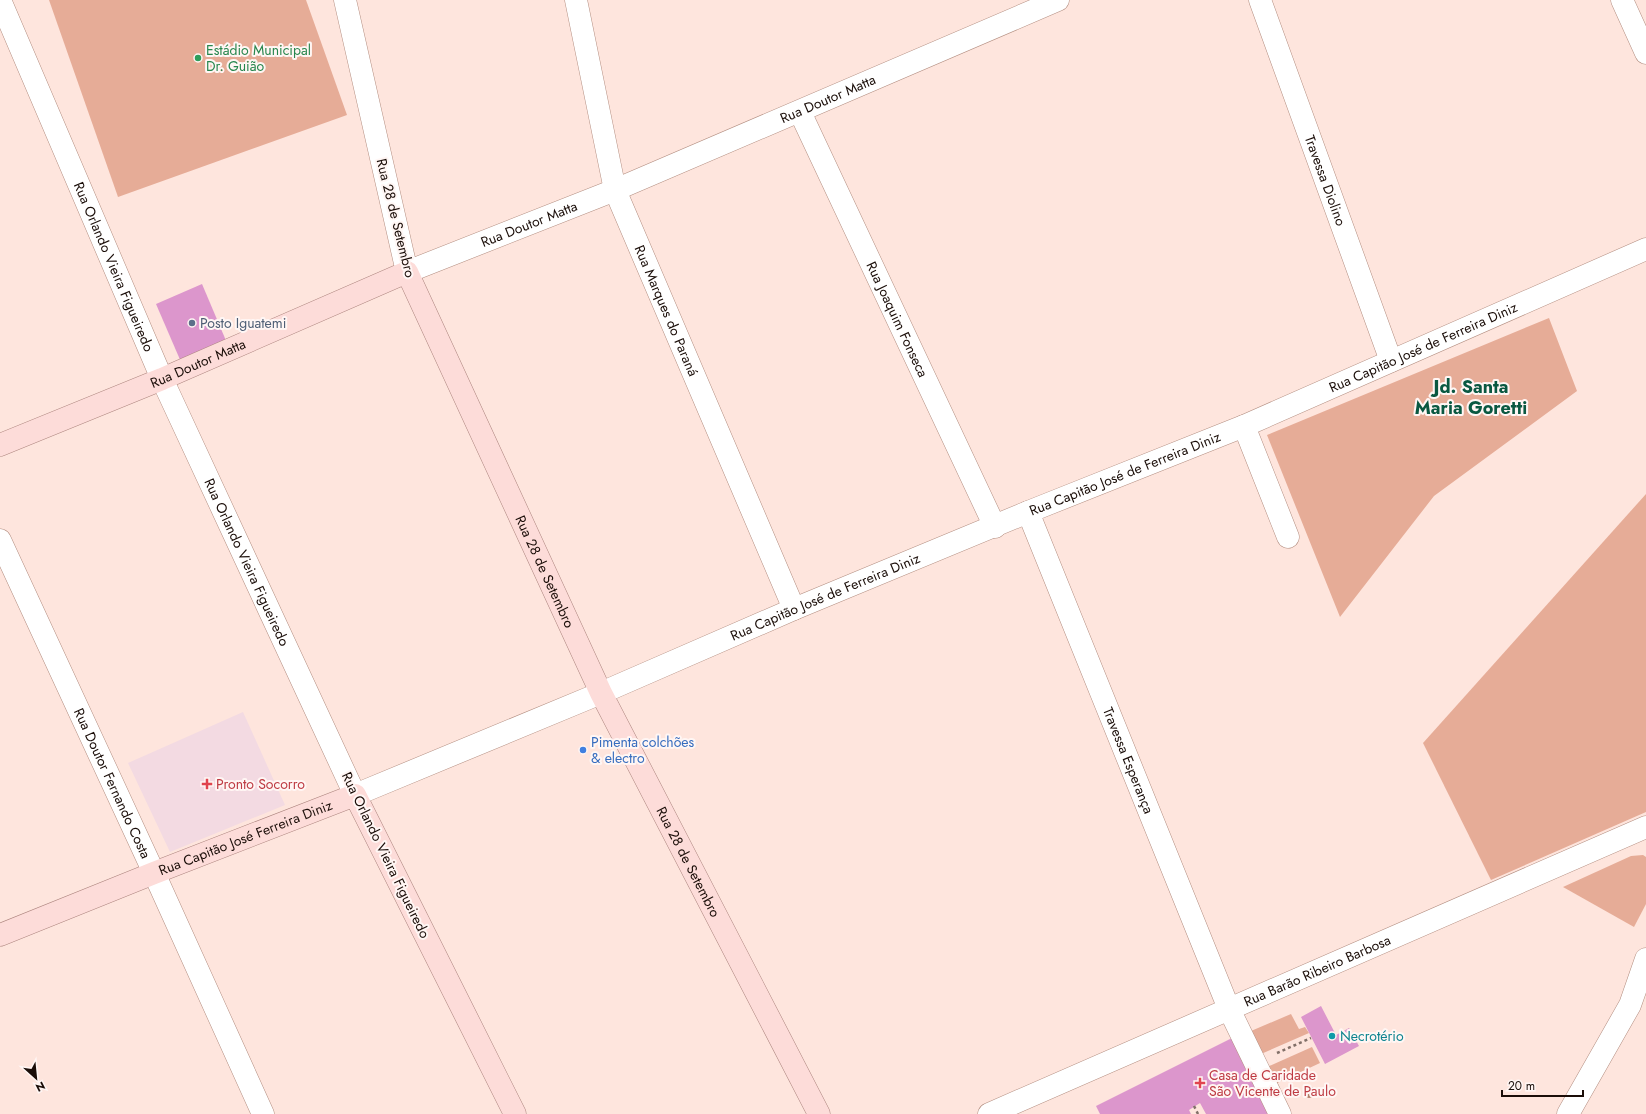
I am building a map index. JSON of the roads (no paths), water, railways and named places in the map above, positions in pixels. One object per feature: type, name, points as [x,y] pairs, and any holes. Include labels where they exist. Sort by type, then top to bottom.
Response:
[{"type":"main road","name":"Rua Doutor Matta","points":[[0,445],[162,379],[406,272]]},
{"type":"main road","name":"Rua 28 de Setembro","points":[[406,272],[601,693],[819,1114]]},
{"type":"main road","name":"Rua Capitão José Ferreira Diniz","points":[[0,935],[355,795]]},
{"type":"main road","name":"Rua Orlando Vieira Figueiredo","points":[[355,795],[515,1114]]},
{"type":"street","name":"Rua Orlando Vieira Figueiredo","points":[[0,0],[162,379],[355,795]]},
{"type":"street","name":"Rua 28 de Setembro","points":[[345,0],[406,272]]},
{"type":"street","name":"Rua Marques do Paraná","points":[[576,0],[615,190],[794,609]]},
{"type":"street","name":"Rua Doutor Matta","points":[[406,272],[615,190],[800,112],[1058,0]]},
{"type":"street","name":"Travessa Diolino","points":[[1260,0],[1391,361]]},
{"type":"street","points":[[1622,0],[1646,53]]},
{"type":"street","name":"Rua Joaquim Fonseca","points":[[800,112],[995,526]]},
{"type":"street","name":"Rua Capitão José de Ferreira Diniz","points":[[601,693],[794,609],[1028,512],[1244,426],[1646,249]]},
{"type":"street","points":[[1244,426],[1288,537]]},
{"type":"street","name":"Travessa Esperança","points":[[1028,512],[1229,1008],[1280,1114]]},
{"type":"street","name":"Rua Doutor Fernando Costa","points":[[0,540],[154,873],[263,1114]]},
{"type":"street","name":"Rua Capitão José Ferreira Diniz","points":[[355,795],[601,693]]},
{"type":"street","name":"Rua Barão Ribeiro Barbosa","points":[[989,1114],[1646,827]]},
{"type":"street","points":[[1568,1114],[1630,1005],[1646,959]]},
{"type":"place","name":"Estádio Municipal Dr. Guião","points":[[198,58]]},
{"type":"place","name":"Posto Iguatemi","points":[[192,323]]},
{"type":"place","name":"Pimenta colchões & electro","points":[[583,750]]},
{"type":"place","name":"Pronto Socorro","points":[[207,784]]},
{"type":"place","name":"Necrotério","points":[[1332,1036]]},
{"type":"place","name":"Casa de Caridade São Vicente de Paulo","points":[[1200,1083]]},
{"type":"district","name":"Jd. Santa Maria Goretti","points":[[1471,397]]}]
